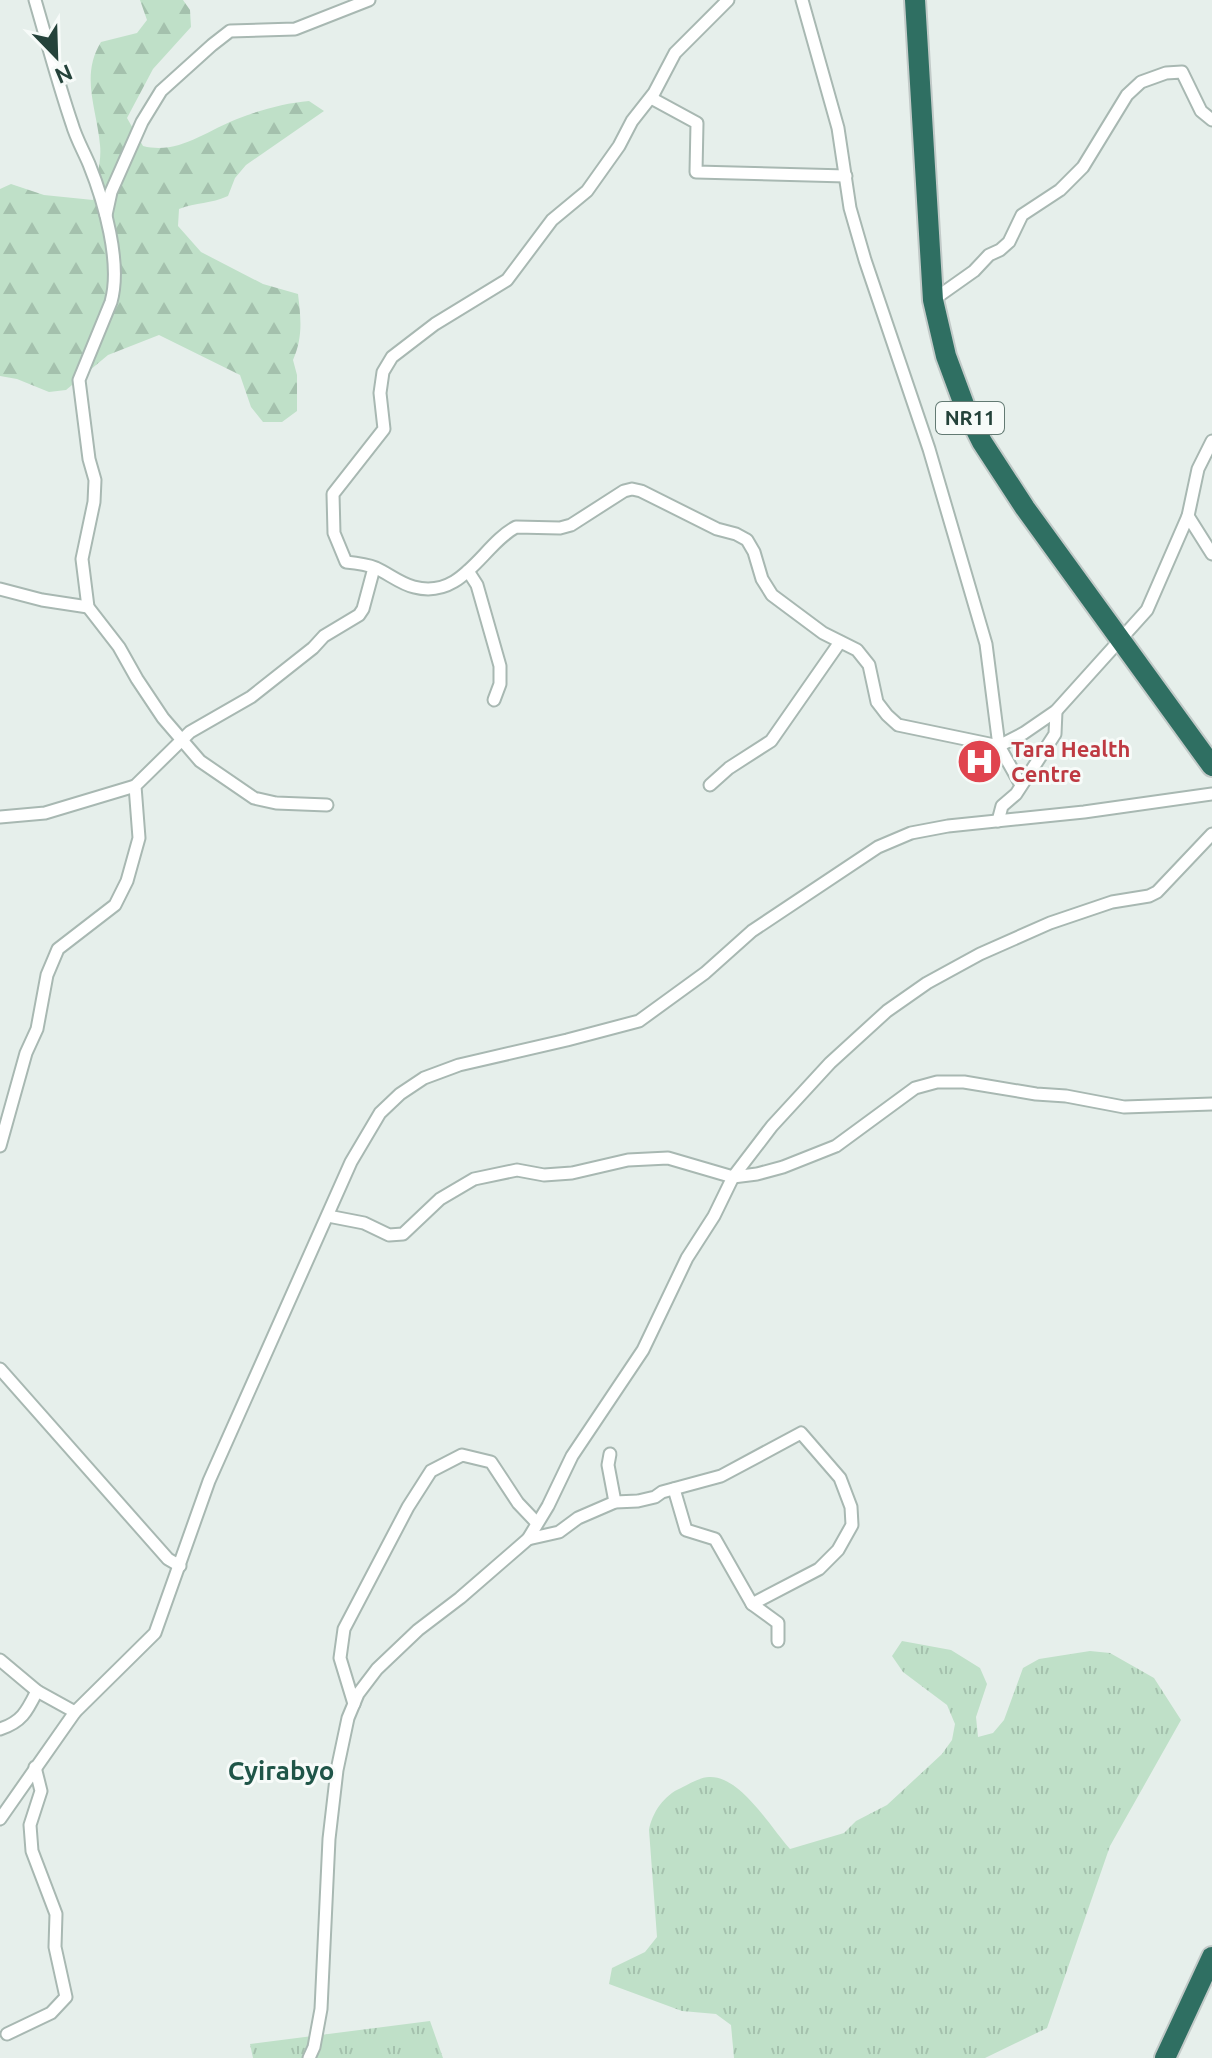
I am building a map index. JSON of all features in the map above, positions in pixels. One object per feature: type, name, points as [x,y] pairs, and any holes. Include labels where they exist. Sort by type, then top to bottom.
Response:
[{"type":"highway","name":"NR11","points":[[915,0],[933,300],[946,356],[966,410],[982,442],[1025,508],[1212,765]]},
{"type":"highway","points":[[1165,2058],[1212,1957]]},
{"type":"street","points":[[35,0],[72,126],[90,165],[106,215],[111,242],[114,289],[100,333],[79,380],[89,459],[95,480],[94,502],[82,559],[88,607],[182,740],[216,773],[254,798],[276,803],[327,805]]},
{"type":"street","points":[[106,215],[111,192],[142,122],[161,91],[212,45],[230,31],[295,29],[369,0]]},
{"type":"street","points":[[728,0],[675,53],[651,98],[632,121],[619,146],[587,191],[552,220],[507,280],[416,337],[392,357],[383,372],[380,393],[384,429],[333,494],[334,533],[346,562],[374,568],[411,587],[428,590],[452,583],[516,527],[560,528],[571,525],[632,489],[747,540],[762,579],[772,595],[823,633],[857,650],[869,665],[877,702],[898,725],[999,746],[1056,711],[1147,610],[1188,516],[1198,469],[1212,441]]},
{"type":"street","points":[[802,0],[838,128],[850,208],[865,260],[965,564],[986,644],[999,746],[1021,785]]},
{"type":"street","points":[[933,300],[974,271],[989,255],[1000,250],[1009,242],[1022,215],[1060,190],[1083,167],[1127,95],[1141,82],[1166,73],[1182,72],[1201,111],[1212,120]]},
{"type":"street","points":[[651,98],[697,123],[696,172],[846,176]]},
{"type":"street","points":[[1188,516],[1212,554]]},
{"type":"street","points":[[0,817],[45,813],[135,786],[182,740],[203,724],[251,697],[303,657],[324,636],[359,615],[374,568]]},
{"type":"street","points":[[468,571],[477,585],[500,666],[500,684],[494,700]]},
{"type":"street","points":[[0,589],[88,607]]},
{"type":"street","points":[[710,785],[729,768],[771,741],[840,642]]},
{"type":"street","points":[[998,821],[1002,806],[1021,785],[1055,734],[1056,711]]},
{"type":"street","points":[[0,1146],[26,1053],[37,1029],[47,975],[58,949],[115,905],[127,881],[139,838],[135,786]]},
{"type":"street","points":[[0,1819],[75,1712],[155,1633],[209,1481],[351,1162],[370,1126],[400,1094],[424,1078],[459,1065],[639,1021],[705,973],[752,931],[878,847],[911,833],[1212,794]]},
{"type":"street","points":[[309,2058],[321,2009],[329,1839],[337,1770],[354,1704],[377,1669],[418,1630],[528,1539],[572,1456],[643,1350],[687,1258],[714,1216],[733,1177],[772,1126],[830,1063],[887,1011],[927,983],[980,954],[1050,923],[1112,902],[1157,892],[1212,834]]},
{"type":"street","points":[[328,1216],[364,1223],[389,1235],[403,1234],[440,1199],[474,1179],[517,1170],[544,1175],[572,1173],[647,1158],[684,1161],[697,1168],[733,1177],[783,1167],[836,1146],[915,1088],[937,1082],[964,1082],[1124,1107],[1212,1104]]},
{"type":"street","points":[[0,1369],[168,1559],[180,1566]]},
{"type":"street","points":[[528,1539],[559,1532],[578,1518],[615,1502],[638,1501],[721,1476],[801,1433],[840,1478],[851,1507],[852,1525],[838,1550],[819,1569],[752,1604]]},
{"type":"street","points":[[610,1454],[608,1465],[615,1502]]},
{"type":"street","points":[[354,1704],[340,1658],[344,1629],[408,1507],[431,1471],[462,1455],[491,1462],[518,1503],[537,1523]]},
{"type":"street","points":[[674,1489],[686,1530],[715,1539],[752,1604],[778,1623],[778,1641]]},
{"type":"street","points":[[0,1660],[37,1691],[75,1712]]},
{"type":"street","points":[[0,1729],[16,1724],[24,1716],[37,1691]]},
{"type":"street","points":[[7,2034],[51,2013],[66,1997],[55,1947],[56,1914],[32,1851],[30,1825],[41,1791],[35,1767]]},
{"type":"green space","points":[[140,0],[183,0],[190,10],[191,27],[153,69],[127,118],[143,146],[180,145],[246,116],[291,103],[309,101],[324,111],[246,165],[235,178],[228,196],[179,209],[178,226],[201,252],[263,284],[298,294],[300,328],[293,360],[297,375],[297,411],[282,422],[263,422],[251,407],[240,375],[159,335],[108,355],[66,390],[49,392],[17,379],[0,376],[0,189],[11,184],[44,195],[93,200],[100,152],[92,93],[92,67],[101,42],[137,33],[147,20]]},
{"type":"green space","points":[[902,1641],[951,1650],[980,1668],[987,1684],[976,1717],[978,1737],[993,1733],[1004,1720],[1023,1668],[1039,1659],[1090,1651],[1110,1653],[1154,1678],[1181,1720],[1110,1846],[1047,2028],[985,2058],[734,2058],[731,2025],[716,2014],[682,2011],[609,1984],[612,1968],[645,1952],[657,1937],[649,1830],[653,1817],[669,1795],[702,1778],[721,1779],[743,1793],[790,1849],[844,1833],[856,1821],[887,1805],[942,1754],[952,1740],[955,1724],[947,1705],[903,1672],[892,1656]]},
{"type":"green space","points":[[430,2021],[443,2058],[253,2058],[250,2044]]},
{"type":"place","name":"Tara Health Centre","points":[[980,762]]},
{"type":"district","name":"Cyirabyo","points":[[281,1771]]}]
